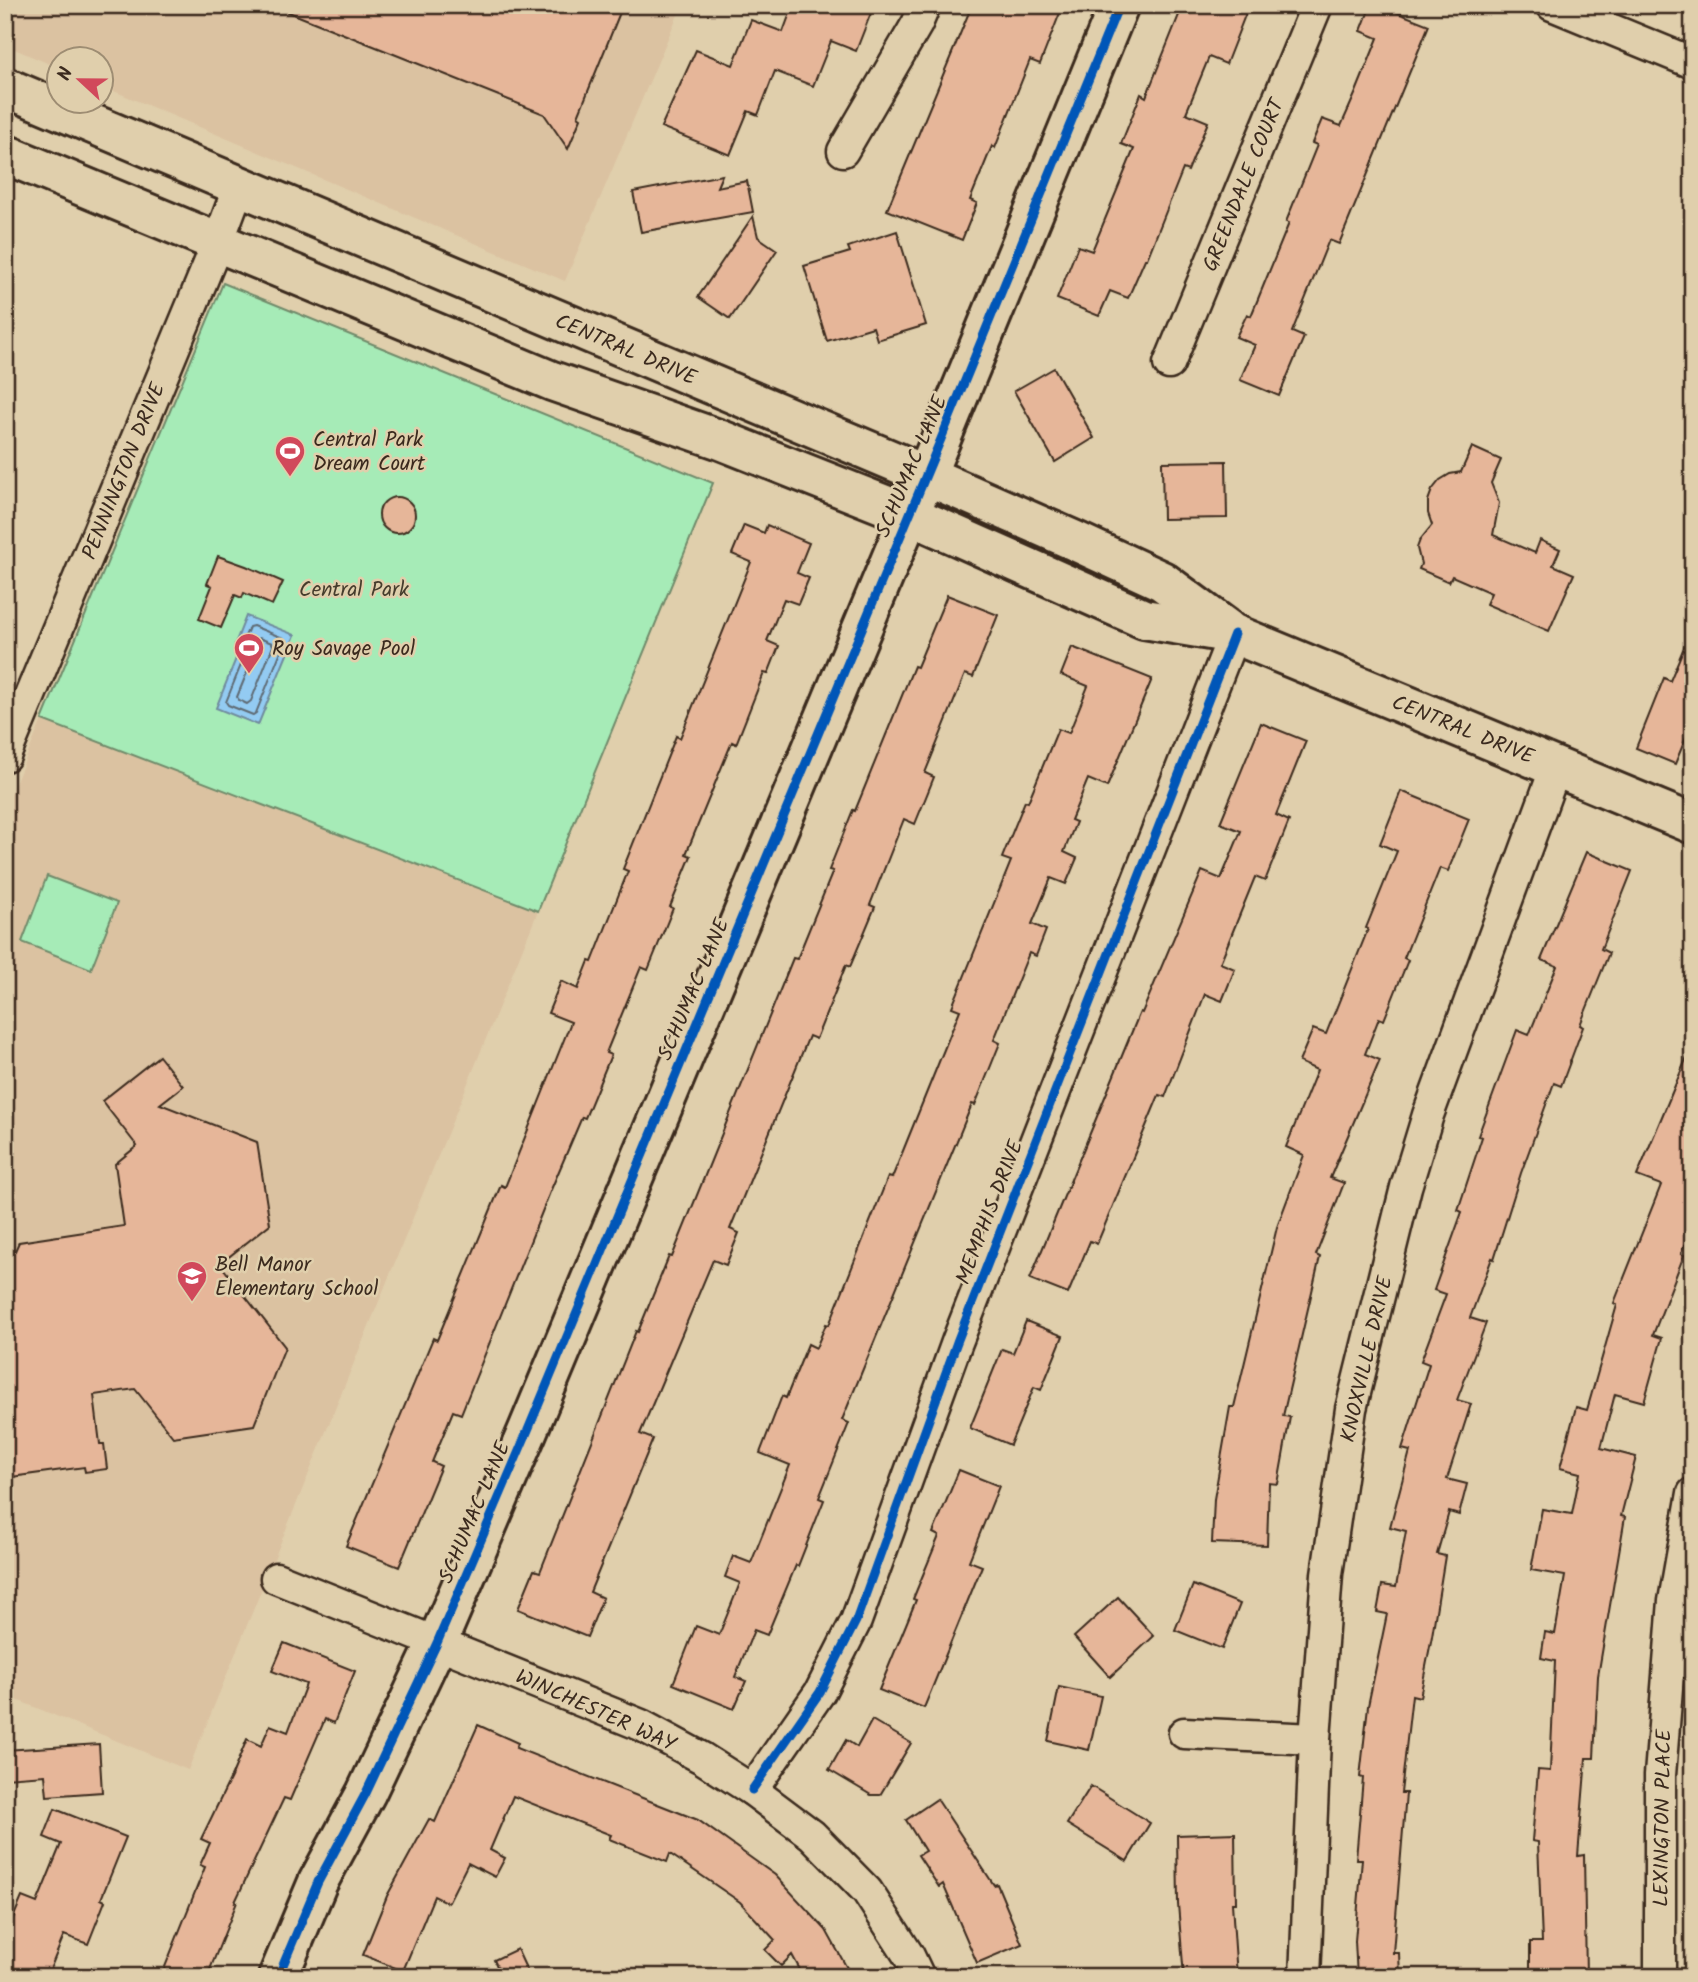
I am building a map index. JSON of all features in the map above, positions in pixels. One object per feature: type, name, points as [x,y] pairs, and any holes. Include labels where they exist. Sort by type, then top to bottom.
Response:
[{"type":"main road","name":"SCHUMAC LANE","points":[[278,1977],[318,1882],[366,1793],[437,1643],[910,515],[1119,5]]},
{"type":"main road","name":"CENTRAL DRIVE","points":[[5,87],[926,475],[1162,582],[1234,634]]},
{"type":"main road","points":[[89,189],[111,132]]},
{"type":"main road","name":"CENTRAL DRIVE","points":[[5,154],[552,381],[721,440],[910,515],[1144,619],[1234,634],[1693,824]]},
{"type":"street","points":[[843,151],[917,24],[925,5]]},
{"type":"street","name":"GREENDALE COURT","points":[[1169,364],[1317,5]]},
{"type":"street","points":[[1552,5],[1693,63]]},
{"type":"street","name":"PENNINGTON DRIVE","points":[[5,756],[239,186]]},
{"type":"street","name":"MEMPHIS DRIVE","points":[[752,1790],[820,1692],[856,1621],[957,1342],[1234,634]]},
{"type":"street","name":"KNOXVILLE DRIVE","points":[[1305,1977],[1315,1739],[1327,1574],[1351,1409],[1406,1187],[1428,1115],[1556,767]]},
{"type":"street","name":"LEXINGTON PLACE","points":[[1660,1977],[1660,1775],[1674,1601],[1693,1493]]},
{"type":"street","name":"WINCHESTER WAY","points":[[276,1578],[641,1725],[702,1758],[752,1790],[811,1835],[867,1891],[909,1956],[919,1977]]},
{"type":"street","points":[[1184,1733],[1315,1739]]},
{"type":"shaded area","points":[[5,5],[682,5],[565,281],[116,92],[116,46],[46,46],[46,62],[5,45]]},
{"type":"shaded area","name":"Bell Manor Elementary School","points":[[42,720],[538,911],[188,1770],[5,1695],[5,808]]},
{"type":"green space","name":"Central Park","points":[[223,283],[713,483],[538,911],[42,720]]},
{"type":"green space","points":[[47,876],[117,903],[91,969],[22,942]]},
{"type":"water","points":[[246,616],[295,635],[258,725],[216,708],[241,646],[235,644]]},
{"type":"building","points":[[271,5],[623,5],[578,116],[581,118],[568,149],[544,114]]},
{"type":"building","points":[[793,5],[874,5],[856,51],[831,41],[813,86],[775,71],[758,115],[748,111],[730,155],[661,127],[696,50],[733,65],[751,20],[783,32]]},
{"type":"building","points":[[972,5],[1063,5],[1040,64],[1030,60],[995,148],[992,146],[970,200],[977,203],[962,240],[887,210]]},
{"type":"building","points":[[1183,5],[1249,5],[1226,64],[1209,57],[1186,113],[1208,122],[1188,171],[1183,169],[1147,259],[1128,298],[1110,291],[1099,316],[1057,299],[1078,246],[1092,251],[1134,149],[1121,144],[1141,94],[1146,97]]},
{"type":"building","points":[[1371,5],[1378,5],[1429,25],[1339,244],[1329,240],[1292,332],[1304,337],[1279,396],[1240,380],[1255,345],[1236,337],[1247,314],[1251,316],[1289,223],[1286,222],[1317,145],[1312,143],[1322,119],[1341,126],[1378,38],[1361,31]]},
{"type":"building","points":[[722,175],[717,187],[747,181],[753,212],[641,232],[633,192]]},
{"type":"building","points":[[753,216],[758,237],[777,250],[730,319],[698,297]]},
{"type":"building","points":[[897,231],[926,325],[877,340],[873,327],[827,341],[804,266],[850,252],[848,247]]},
{"type":"building","points":[[1054,368],[1094,438],[1055,462],[1014,391]]},
{"type":"building","points":[[1472,447],[1501,460],[1491,483],[1499,503],[1493,535],[1535,553],[1540,540],[1560,549],[1553,565],[1574,574],[1549,631],[1486,604],[1491,593],[1452,576],[1449,582],[1419,569],[1421,564],[1417,548],[1432,525],[1428,501],[1432,490],[1440,480],[1461,472]]},
{"type":"building","points":[[1226,461],[1227,518],[1163,519],[1162,462]]},
{"type":"building","points":[[397,497],[410,502],[415,515],[410,528],[397,533],[384,528],[379,515],[384,502]]},
{"type":"building","points":[[744,525],[764,533],[767,525],[809,543],[797,573],[809,578],[798,604],[784,599],[767,641],[779,646],[768,674],[764,673],[736,744],[732,742],[686,854],[691,856],[648,970],[641,967],[606,1053],[611,1055],[550,1192],[461,1414],[453,1411],[432,1462],[441,1466],[399,1567],[346,1546],[433,1338],[437,1340],[501,1185],[505,1187],[571,1022],[548,1013],[561,981],[578,989],[589,961],[592,962],[628,871],[623,869],[676,736],[680,738],[751,562],[732,554]]},
{"type":"building","points":[[218,556],[283,582],[272,605],[244,593],[242,598],[235,595],[221,628],[199,619],[212,586],[207,584]]},
{"type":"building","points":[[947,595],[998,615],[973,677],[965,674],[925,773],[934,777],[915,824],[904,819],[870,905],[875,907],[850,967],[846,965],[816,1039],[809,1036],[730,1229],[739,1233],[726,1265],[713,1260],[640,1434],[653,1439],[590,1592],[603,1598],[587,1637],[518,1609],[534,1570],[540,1572],[636,1331],[638,1332],[669,1256],[672,1257],[793,958],[797,959],[833,871],[829,870],[853,810],[855,811],[914,666],[917,667]]},
{"type":"building","points":[[1692,628],[1693,721],[1675,764],[1636,748],[1664,678],[1670,681]]},
{"type":"building","points":[[1072,647],[1152,679],[1107,787],[1088,779],[1071,820],[1076,822],[1064,852],[1077,858],[1066,884],[1051,878],[1032,924],[1046,930],[1036,956],[1029,953],[994,1040],[1000,1043],[975,1105],[972,1104],[842,1420],[849,1423],[819,1498],[824,1500],[798,1566],[796,1565],[767,1635],[754,1630],[735,1677],[746,1681],[734,1709],[673,1684],[696,1626],[719,1635],[740,1583],[725,1577],[733,1556],[751,1563],[790,1465],[760,1453],[782,1396],[786,1398],[808,1344],[816,1348],[826,1324],[829,1325],[888,1177],[892,1178],[960,1010],[952,1007],[1011,861],[1002,858],[1058,729],[1069,733],[1088,686],[1061,675]]},
{"type":"building","points":[[1261,723],[1306,741],[1276,815],[1289,821],[1265,881],[1255,877],[1220,963],[1235,969],[1222,1001],[1205,994],[1165,1097],[1159,1095],[1097,1244],[1090,1241],[1068,1294],[1030,1279],[1140,1012],[1142,1013],[1202,871],[1221,879],[1241,831],[1220,823]]},
{"type":"building","points":[[1401,791],[1469,819],[1448,871],[1440,868],[1404,958],[1408,960],[1384,1020],[1379,1018],[1365,1054],[1380,1060],[1330,1178],[1344,1183],[1316,1255],[1320,1257],[1283,1416],[1290,1417],[1278,1484],[1269,1483],[1267,1545],[1212,1543],[1214,1499],[1230,1407],[1234,1407],[1277,1227],[1304,1155],[1286,1147],[1317,1070],[1299,1062],[1313,1029],[1326,1034],[1368,929],[1366,928],[1397,851],[1380,844]]},
{"type":"building","points":[[1586,852],[1632,871],[1601,949],[1609,953],[1580,1025],[1583,1027],[1561,1086],[1554,1083],[1521,1173],[1494,1259],[1492,1258],[1470,1318],[1486,1323],[1457,1400],[1471,1404],[1447,1479],[1467,1484],[1459,1515],[1449,1512],[1437,1554],[1445,1556],[1420,1697],[1412,1695],[1401,1793],[1406,1793],[1393,1953],[1399,1953],[1400,1977],[1357,1977],[1355,1941],[1362,1859],[1356,1859],[1363,1778],[1360,1777],[1368,1706],[1387,1614],[1377,1612],[1382,1585],[1396,1587],[1406,1531],[1390,1527],[1410,1451],[1402,1449],[1429,1364],[1421,1361],[1446,1294],[1434,1290],[1462,1212],[1458,1210],[1482,1137],[1478,1136],[1517,1030],[1529,1035],[1557,966],[1541,960]]},
{"type":"building","points":[[1692,1045],[1693,1222],[1681,1254],[1684,1255],[1653,1335],[1662,1338],[1644,1402],[1615,1394],[1601,1448],[1636,1457],[1621,1516],[1625,1517],[1598,1676],[1594,1758],[1586,1758],[1578,1856],[1584,1855],[1586,1977],[1530,1977],[1530,1942],[1542,1942],[1538,1842],[1532,1841],[1538,1770],[1550,1771],[1555,1661],[1541,1658],[1545,1632],[1555,1634],[1565,1576],[1531,1570],[1542,1509],[1572,1514],[1580,1473],[1560,1468],[1576,1407],[1587,1410],[1617,1305],[1614,1303],[1661,1185],[1637,1176]]},
{"type":"building","points":[[159,1056],[183,1086],[160,1104],[257,1142],[270,1224],[220,1264],[285,1347],[254,1425],[173,1437],[135,1389],[94,1395],[100,1444],[104,1444],[107,1469],[85,1472],[84,1467],[11,1477],[9,1460],[5,1460],[5,1247],[15,1251],[19,1242],[124,1226],[115,1164],[137,1146],[102,1101]]},
{"type":"building","points":[[1026,1321],[1063,1336],[1041,1390],[1034,1387],[1010,1445],[970,1428],[1002,1349],[1013,1353]]},
{"type":"building","points":[[959,1470],[999,1486],[969,1561],[982,1566],[924,1708],[879,1690],[916,1600],[913,1599],[939,1536],[933,1533]]},
{"type":"building","points":[[1193,1585],[1240,1604],[1222,1649],[1175,1630]]},
{"type":"building","points":[[1118,1597],[1154,1636],[1110,1677],[1074,1637]]},
{"type":"building","points":[[284,1643],[355,1671],[334,1723],[325,1719],[290,1800],[284,1798],[235,1902],[207,1977],[161,1977],[205,1867],[200,1865],[210,1843],[201,1839],[247,1739],[261,1746],[270,1725],[288,1732],[306,1684],[272,1671]]},
{"type":"building","points":[[1059,1687],[1101,1696],[1089,1750],[1048,1741]]},
{"type":"building","points":[[872,1720],[911,1743],[880,1795],[871,1795],[829,1770],[846,1740],[857,1747]]},
{"type":"building","points":[[478,1725],[518,1743],[516,1748],[698,1820],[775,1875],[826,1930],[852,1977],[804,1977],[792,1955],[781,1966],[765,1950],[775,1940],[740,1902],[670,1854],[667,1862],[609,1839],[611,1835],[513,1796],[490,1850],[505,1858],[495,1877],[468,1863],[448,1903],[434,1896],[403,1971],[363,1955],[387,1896],[429,1819],[435,1822]]},
{"type":"building","points":[[99,1744],[102,1792],[47,1796],[45,1775],[5,1778],[5,1750]]},
{"type":"building","points":[[1091,1786],[1150,1823],[1127,1861],[1067,1824]]},
{"type":"building","points":[[937,1799],[994,1885],[997,1884],[1022,1944],[977,1963],[943,1884],[939,1887],[918,1855],[925,1851],[906,1820]]},
{"type":"building","points":[[55,1809],[126,1837],[101,1899],[105,1901],[88,1944],[64,1935],[47,1977],[5,1977],[5,1937],[22,1897],[37,1903],[61,1844],[44,1837]]},
{"type":"building","points":[[1235,1833],[1236,1903],[1232,1903],[1237,1977],[1184,1977],[1178,1904],[1177,1835]]},
{"type":"building","points":[[517,1949],[530,1977],[502,1977],[494,1960]]},
{"type":"cycle path","points":[[278,1977],[318,1882],[366,1793],[437,1643],[528,1430],[1119,5]]},
{"type":"cycle path","points":[[752,1790],[820,1692],[856,1621],[957,1342],[1234,634]]},
{"type":"place","name":"Central Park Dream Court","points":[[290,478]]},
{"type":"place","name":"Roy Savage Pool","points":[[249,675]]},
{"type":"place","name":"Bell Manor Elementary School","points":[[192,1303]]}]
